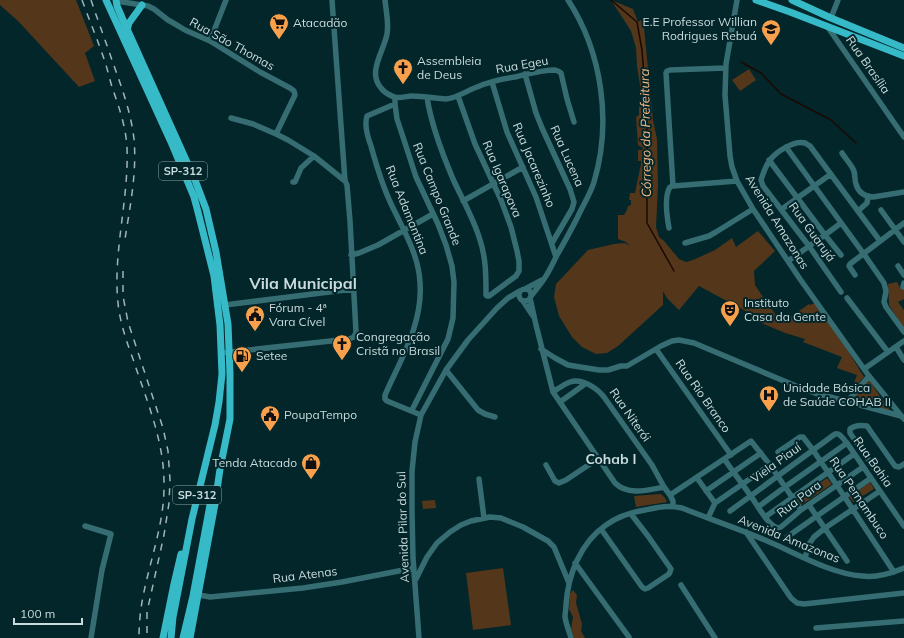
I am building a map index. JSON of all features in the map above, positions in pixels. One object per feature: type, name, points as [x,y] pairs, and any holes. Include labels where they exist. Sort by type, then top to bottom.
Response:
[{"type":"main road","name":"SP-312","points":[[106,0],[171,142],[194,197],[214,276],[220,325],[222,374],[219,402],[215,425],[192,519],[173,617],[171,638]]},
{"type":"main road","name":"SP-312","points":[[116,0],[127,30],[192,173],[206,209],[216,252],[228,324],[230,352],[230,419],[215,504],[196,595],[190,638]]},
{"type":"main road","points":[[792,0],[904,48]]},
{"type":"main road","points":[[761,1],[904,56]]},
{"type":"main road","points":[[127,30],[129,23],[142,4]]},
{"type":"main road","points":[[164,638],[182,546],[192,519]]},
{"type":"main road","points":[[183,638],[196,595]]},
{"type":"street","name":"Rua São Thomas","points":[[116,0],[142,4],[154,9],[168,20],[185,30],[210,41],[294,91],[294,95],[276,134]]},
{"type":"street","points":[[210,41],[226,0]]},
{"type":"street","points":[[221,352],[349,339],[354,337],[356,332],[350,221],[332,0]]},
{"type":"street","points":[[385,0],[388,26],[387,34],[378,58],[376,78],[379,86],[384,92],[395,97]]},
{"type":"street","points":[[505,300],[527,301],[544,279],[577,219],[594,182],[602,144],[602,94],[597,67],[586,34],[568,0]]},
{"type":"street","points":[[831,18],[838,0]]},
{"type":"street","name":"Avenida Amazonas","points":[[739,1],[731,33],[725,68],[725,95],[730,156],[737,181],[753,209],[788,261],[864,370],[902,418]]},
{"type":"street","name":"Rua Brasília","points":[[827,26],[904,137]]},
{"type":"street","points":[[673,186],[666,73],[670,70],[725,68]]},
{"type":"street","name":"Rua Egeu","points":[[395,97],[411,96],[450,99],[492,82],[525,74],[558,70],[560,72],[574,122]]},
{"type":"street","name":"Rua Lucena","points":[[525,74],[542,128],[570,189],[574,202],[573,207],[552,243]]},
{"type":"street","name":"Rua Jacarezinho","points":[[492,82],[507,132],[536,198],[556,257]]},
{"type":"street","name":"Rua Igarapava","points":[[458,96],[475,144],[511,227],[517,252],[519,271],[513,279],[487,296],[486,266],[480,240],[473,219],[463,200]]},
{"type":"street","name":"Rua Campo Grande","points":[[395,97],[394,104],[397,119],[414,170],[446,245],[452,266],[454,282],[453,318],[448,339],[412,410]]},
{"type":"street","points":[[428,97],[432,119],[438,139],[452,178],[463,200],[523,167]]},
{"type":"street","name":"Rua Adamantina","points":[[394,104],[367,116],[366,122],[377,168],[389,199],[410,243],[419,270],[420,300],[418,316],[414,329],[385,395],[385,399],[387,401],[412,410]]},
{"type":"street","points":[[232,118],[253,124],[276,134],[314,156],[346,183]]},
{"type":"street","points":[[841,255],[770,160],[778,152],[794,143],[805,143],[810,146],[880,241]]},
{"type":"street","points":[[786,147],[884,283],[886,291],[884,302],[886,307],[904,332]]},
{"type":"street","points":[[842,153],[853,169],[856,186],[859,190],[870,197],[904,192]]},
{"type":"street","points":[[293,182],[296,181],[301,168],[314,156]]},
{"type":"street","name":"Rua Guarujá","points":[[770,160],[761,180],[763,186],[809,246],[841,292]]},
{"type":"street","points":[[782,210],[831,174]]},
{"type":"street","points":[[668,228],[667,193],[670,187],[737,181]]},
{"type":"street","points":[[859,212],[870,197]]},
{"type":"street","points":[[685,243],[709,236],[753,209]]},
{"type":"street","points":[[881,210],[904,242]]},
{"type":"street","points":[[352,255],[372,247],[433,214]]},
{"type":"street","points":[[788,261],[841,223]]},
{"type":"street","points":[[855,275],[849,266],[850,264],[865,255],[880,241],[904,223]]},
{"type":"street","points":[[898,266],[904,275]]},
{"type":"street","name":"Avenida Pilar do Sul","points":[[419,638],[413,558],[412,471],[415,442],[421,415],[446,370],[478,328],[505,300],[544,279]]},
{"type":"street","points":[[225,305],[353,289]]},
{"type":"street","points":[[534,317],[518,295],[523,290],[530,292],[534,317],[553,392],[615,483],[621,488],[632,490],[664,487]]},
{"type":"street","points":[[847,298],[888,352]]},
{"type":"street","points":[[542,348],[555,358],[568,365],[608,370],[621,366],[627,366],[661,346],[672,341],[679,340],[694,343],[815,393],[902,418]]},
{"type":"street","points":[[864,370],[904,341]]},
{"type":"street","points":[[896,347],[904,360]]},
{"type":"street","name":"Rua Rio Branco","points":[[656,349],[731,455]]},
{"type":"street","points":[[446,370],[478,410],[495,418]]},
{"type":"street","points":[[847,402],[869,376]]},
{"type":"street","points":[[553,392],[570,382],[585,384]]},
{"type":"street","points":[[560,402],[585,384]]},
{"type":"street","name":"Rua Niterói","points":[[585,384],[595,388],[604,397],[652,465],[670,495]]},
{"type":"street","points":[[412,410],[421,415]]},
{"type":"street","points":[[877,472],[850,431],[852,427],[867,426],[895,466],[899,467],[904,464]]},
{"type":"street","name":"Rua Bahia","points":[[835,434],[839,434],[847,443],[904,526]]},
{"type":"street","name":"Viela Piauí","points":[[730,511],[835,434]]},
{"type":"street","name":"Rua Pernambuco","points":[[778,452],[800,437],[803,438],[854,509],[894,572]]},
{"type":"street","points":[[673,506],[673,501],[670,495],[751,441],[770,465],[801,510]]},
{"type":"street","points":[[758,507],[847,443]]},
{"type":"street","points":[[706,491],[761,453]]},
{"type":"street","points":[[724,460],[751,495],[765,517],[854,454]]},
{"type":"street","points":[[546,465],[555,481],[559,482],[566,480],[599,458]]},
{"type":"street","points":[[708,518],[715,503],[770,465]]},
{"type":"street","name":"Rua Para","points":[[765,517],[774,527],[781,527],[801,510],[863,467]]},
{"type":"street","points":[[697,478],[715,503]]},
{"type":"street","points":[[787,537],[870,478]]},
{"type":"street","points":[[479,479],[484,518]]},
{"type":"street","points":[[804,558],[808,544],[811,540],[825,528],[880,491]]},
{"type":"street","points":[[808,505],[847,561]]},
{"type":"street","name":"Avenida Amazonas","points":[[571,638],[565,616],[569,583],[575,563],[589,542],[601,529],[614,520],[642,510],[666,506],[682,508],[746,532],[804,558],[850,575],[864,577],[878,576],[904,568]]},
{"type":"street","points":[[601,529],[642,587],[645,589],[648,588],[669,574],[671,570],[631,514]]},
{"type":"street","points":[[415,580],[438,542],[461,525],[490,517],[501,518],[523,527],[548,541],[554,547],[569,583]]},
{"type":"street","points":[[84,526],[111,534],[102,570],[91,638]]},
{"type":"street","points":[[746,532],[791,598],[797,603],[804,604],[904,593]]},
{"type":"street","points":[[413,558],[427,558]]},
{"type":"street","points":[[575,563],[629,637]]},
{"type":"street","name":"Rua Atenas","points":[[196,595],[210,597],[303,588],[414,568]]},
{"type":"street","points":[[681,585],[715,638]]},
{"type":"street","points":[[816,628],[904,621]]},
{"type":"shaded area","points":[[0,0],[76,0],[94,46],[85,53],[95,81],[79,87],[18,21],[0,5]]},
{"type":"shaded area","points":[[611,0],[633,9],[638,22],[641,20],[644,28],[653,120],[657,139],[658,186],[656,227],[659,237],[679,259],[686,262],[715,250],[732,238],[736,247],[758,231],[775,251],[754,271],[755,285],[782,323],[809,304],[815,303],[864,377],[851,391],[857,375],[837,368],[842,357],[803,342],[805,339],[785,333],[759,322],[753,315],[699,286],[679,310],[667,298],[663,291],[663,305],[618,346],[607,353],[596,354],[582,347],[572,337],[559,316],[554,297],[556,284],[588,250],[614,244],[625,243],[630,246],[626,242],[618,239],[618,215],[624,215],[628,206],[631,205],[631,200],[629,200],[630,193],[635,193],[641,164],[641,161],[638,161],[638,150],[642,150],[643,148],[638,145],[636,117],[639,115],[639,107],[642,98],[636,48],[631,31]]},
{"type":"shaded area","points":[[749,69],[756,80],[740,91],[732,80]]},
{"type":"shaded area","points":[[897,282],[900,288],[904,289],[904,299],[898,302],[904,310],[904,329],[889,305],[888,284]]},
{"type":"shaded area","points":[[869,380],[891,412],[851,401]]},
{"type":"shaded area","points":[[827,478],[832,484],[800,506],[796,500]]},
{"type":"shaded area","points":[[870,482],[874,489],[853,502],[849,497]]},
{"type":"shaded area","points":[[661,494],[667,502],[636,507],[634,496]]},
{"type":"shaded area","points":[[435,500],[436,508],[423,509],[422,501]]},
{"type":"shaded area","points":[[503,568],[511,625],[473,630],[466,573]]},
{"type":"shaded area","points":[[573,590],[577,595],[576,603],[582,624],[581,631],[585,638],[574,638],[571,629],[573,617],[569,609],[570,594]]},
{"type":"waterway","name":"Córrego da Prefeitura","points":[[611,0],[637,22],[642,50],[647,113],[647,223],[674,271]]},
{"type":"waterway","points":[[741,62],[761,73],[781,94],[831,120],[856,143]]},
{"type":"railway","points":[[82,0],[106,65],[122,117],[125,132],[127,169],[117,270],[119,311],[127,341],[158,435],[163,467],[164,498],[162,513],[142,602],[139,638]]},
{"type":"railway","points":[[91,0],[126,101],[134,139],[134,177],[125,239]]},
{"type":"railway","points":[[123,271],[123,296],[128,322],[163,428],[168,451],[170,480],[169,503],[164,535],[147,612],[147,638]]},
{"type":"place","name":"Atacadão","points":[[279,40]]},
{"type":"place","name":"E.E Professor Willian Rodrigues Rebuá","points":[[771,46]]},
{"type":"place","name":"Assembleia de Deus","points":[[403,85]]},
{"type":"place","name":"Instituto Casa da Gente","points":[[730,327]]},
{"type":"place","name":"Fórum - 4ª Vara Cível","points":[[255,332]]},
{"type":"place","name":"Congregação Cristã no Brasil","points":[[342,361]]},
{"type":"place","name":"Setee","points":[[242,373]]},
{"type":"place","name":"Unidade Básica de Saúde COHAB II","points":[[769,412]]},
{"type":"place","name":"PoupaTempo","points":[[270,432]]},
{"type":"place","name":"Tenda Atacado","points":[[311,480]]},
{"type":"district","name":"Vila Municipal","points":[[303,283]]},
{"type":"district","name":"Cohab I","points":[[611,459]]}]
